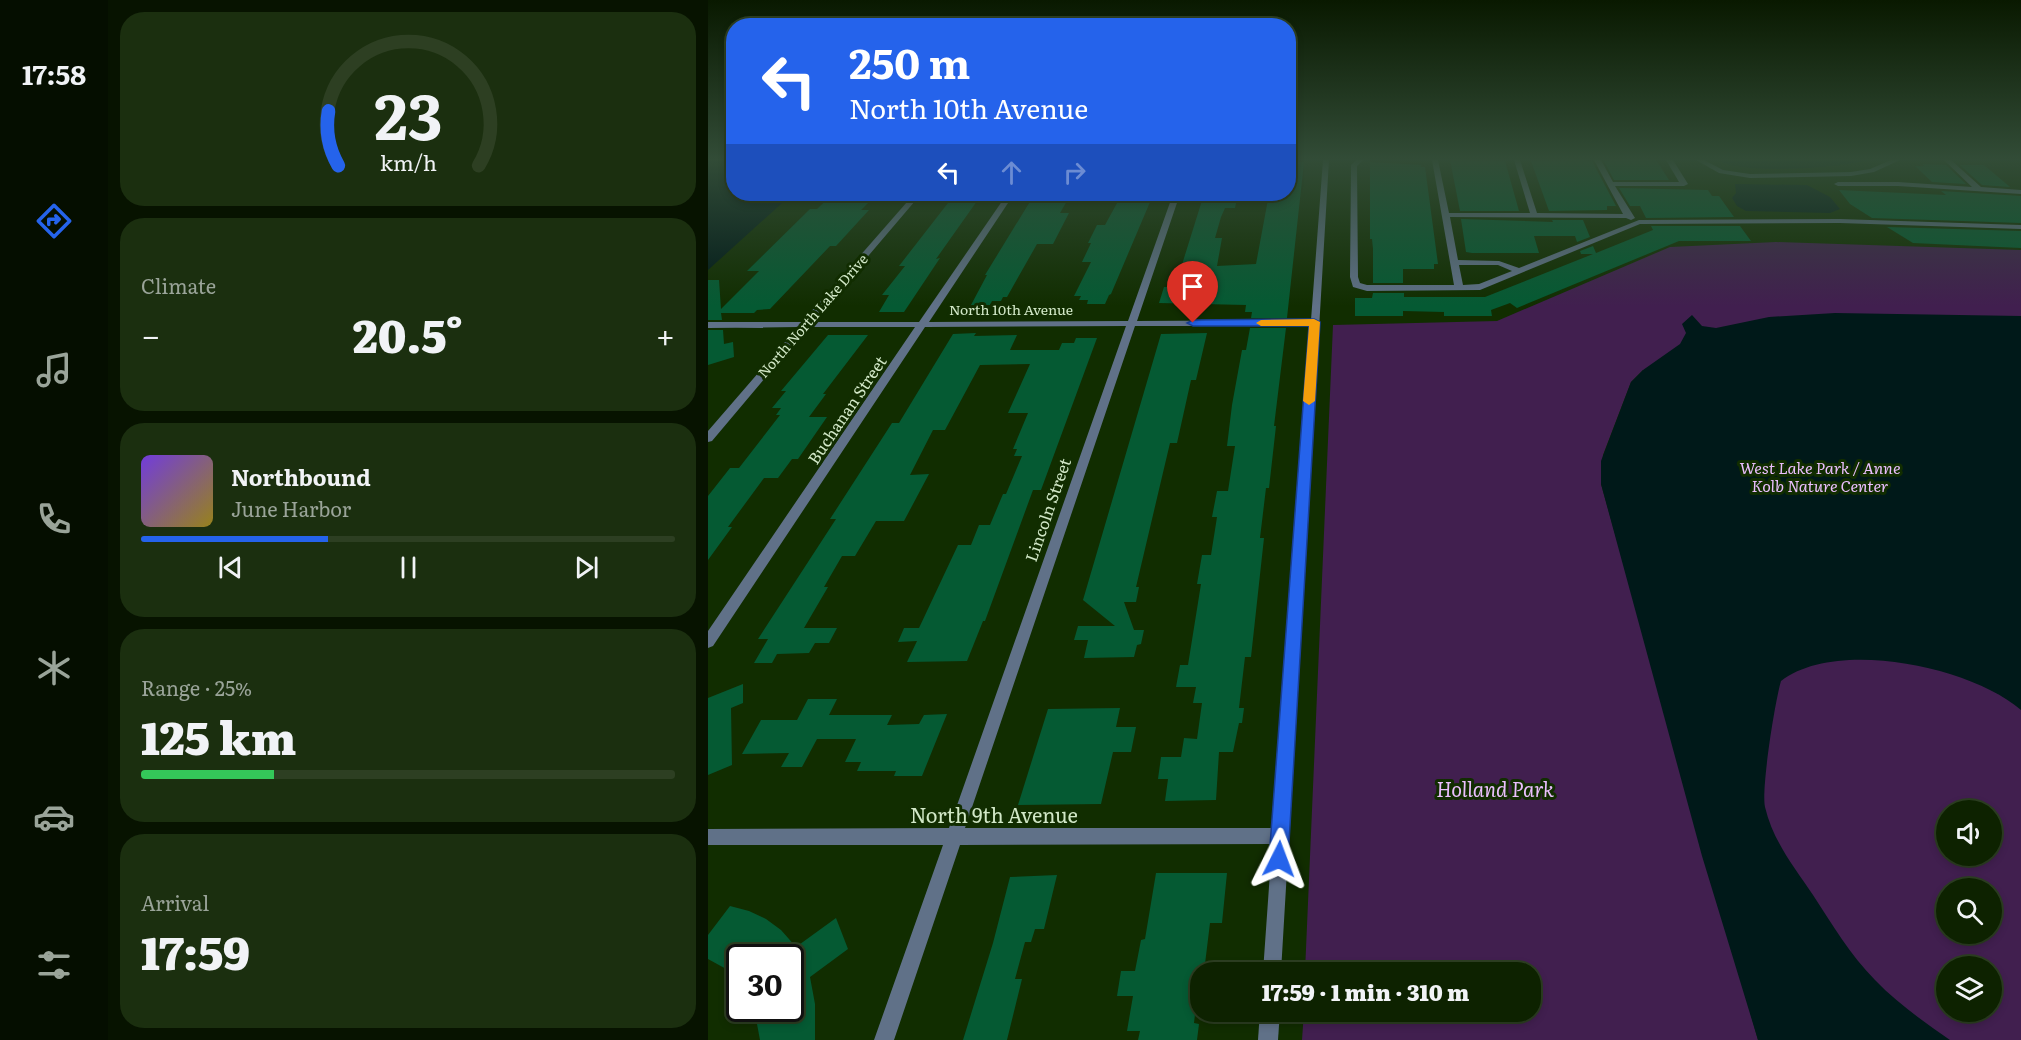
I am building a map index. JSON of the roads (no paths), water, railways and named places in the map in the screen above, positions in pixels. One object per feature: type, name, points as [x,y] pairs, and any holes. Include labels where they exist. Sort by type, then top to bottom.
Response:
[{"type":"street","name":"North North Lake Drive","points":[[708,438],[905,209]]},
{"type":"street","name":"Buchanan Street","points":[[708,642],[1000,209]]},
{"type":"street","name":"Lincoln Street","points":[[955,837],[1129,323],[1171,209]]},
{"type":"street","points":[[1273,962],[1322,209]]},
{"type":"street","points":[[1354,209],[1354,278],[1356,285],[1367,288],[1480,288],[1639,222],[1840,221],[2021,227]]},
{"type":"street","points":[[1445,209],[1460,288]]},
{"type":"street","points":[[1532,209],[1534,215]]},
{"type":"street","points":[[1624,209],[1628,216]]},
{"type":"street","points":[[1446,215],[1628,216],[1639,222]]},
{"type":"street","points":[[1455,262],[1499,263],[1520,271]]},
{"type":"street","name":"North 10th Avenue","points":[[708,326],[1314,322]]},
{"type":"street","name":"North 9th Avenue","points":[[708,837],[1280,836]]},
{"type":"street","points":[[884,1040],[955,837]]},
{"type":"street","points":[[1268,1040],[1269,1022]]},
{"type":"water","points":[[708,209],[776,209],[708,270]]},
{"type":"water","points":[[1742,209],[1840,209],[1830,213],[1746,211]]},
{"type":"water","name":"West Lake Park / Anne Kolb Nature Center","points":[[1835,313],[2021,316],[2021,710],[1999,695],[1970,681],[1938,671],[1903,663],[1868,660],[1835,661],[1805,668],[1781,681],[1767,764],[1765,807],[1773,831],[1792,864],[1857,960],[1883,988],[1950,1040],[1758,1040],[1702,856],[1601,484],[1601,461],[1631,382],[1643,370],[1680,344],[1686,333],[1682,324],[1692,315],[1702,326],[1716,328],[1769,317]]},
{"type":"park label","name":"Holland Park","points":[[1495,790]]}]
